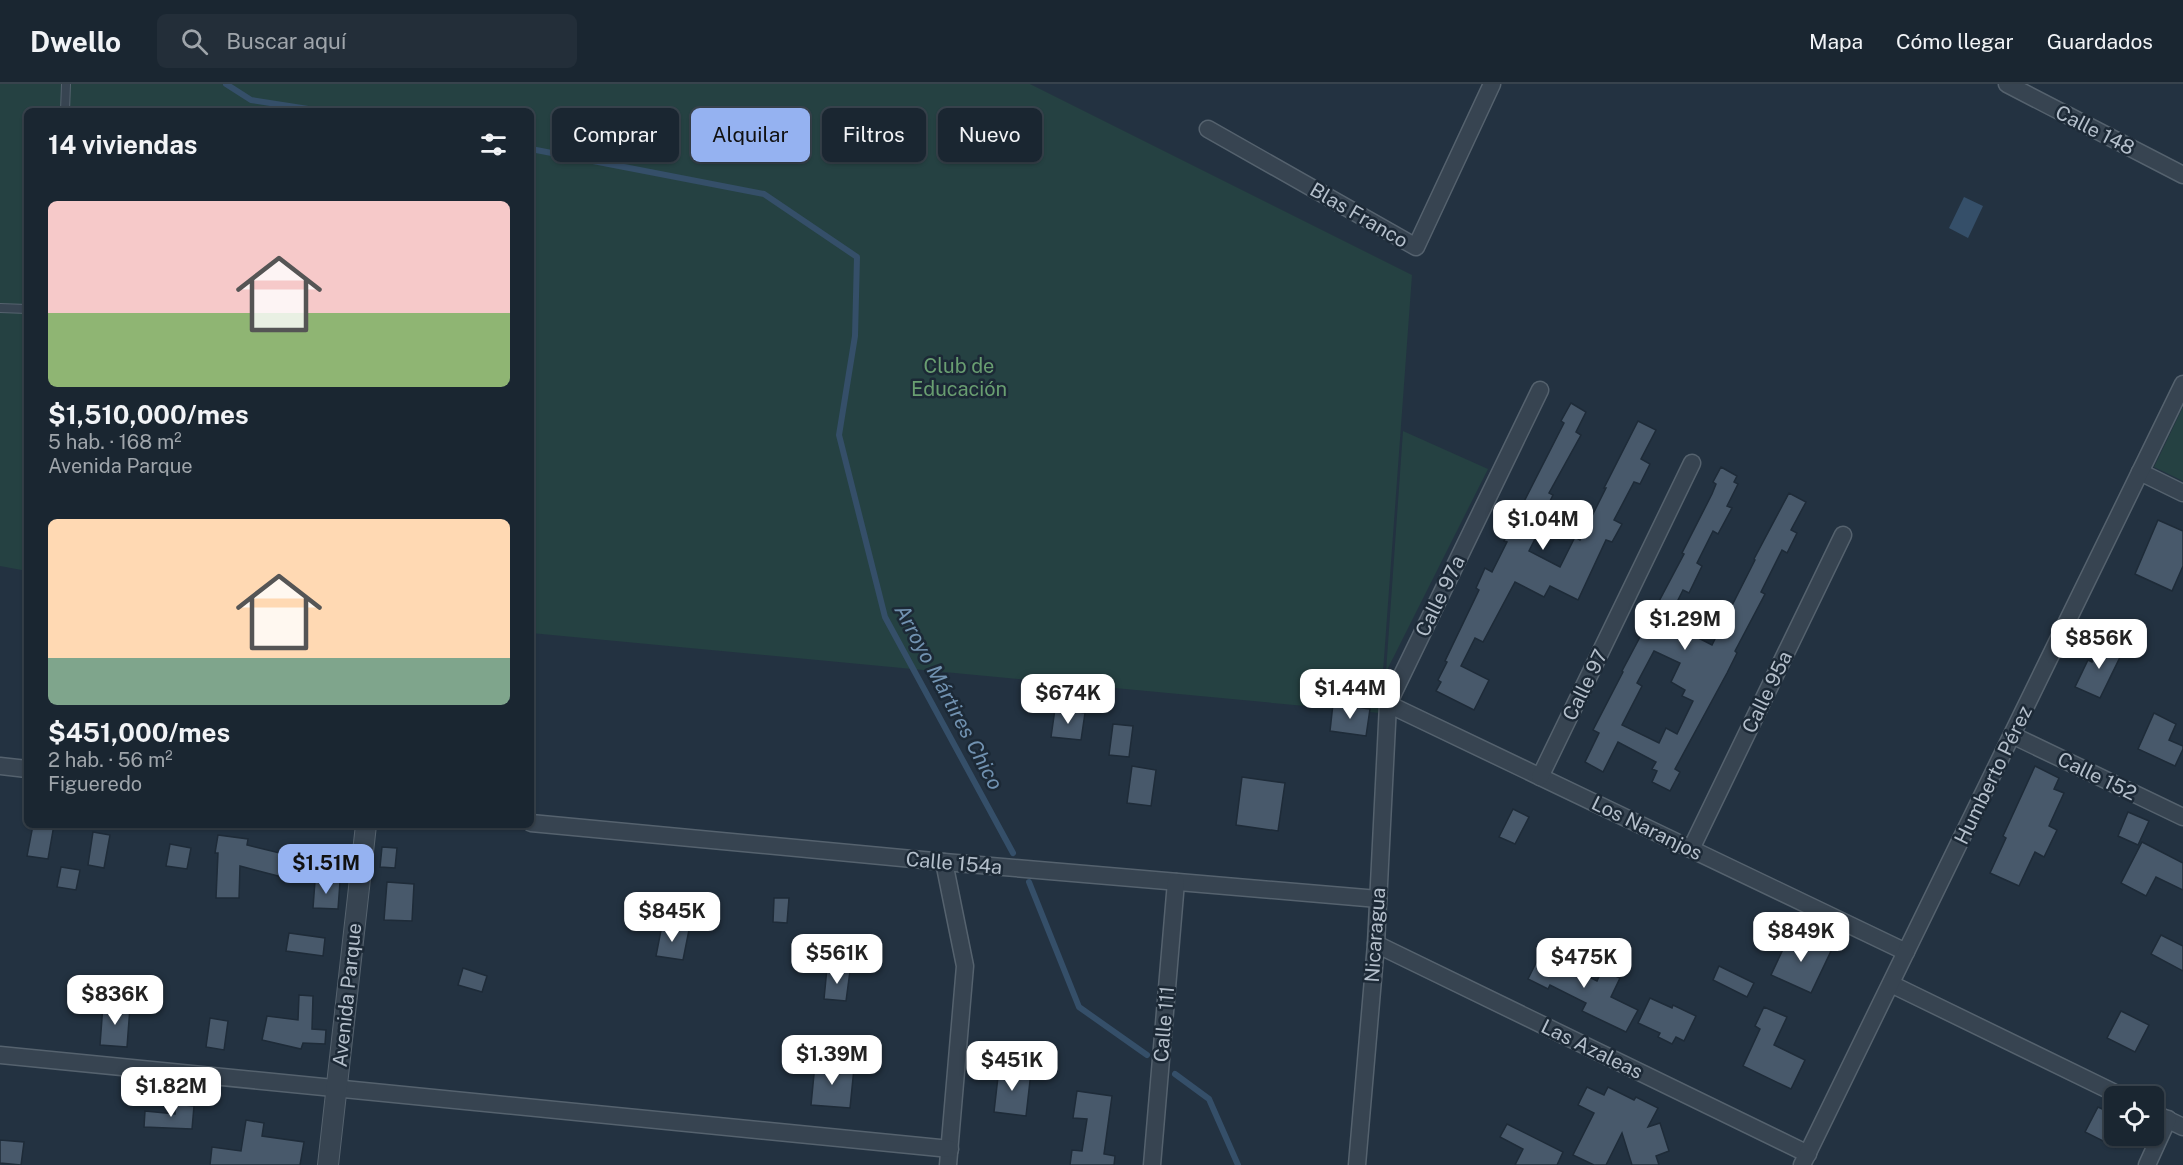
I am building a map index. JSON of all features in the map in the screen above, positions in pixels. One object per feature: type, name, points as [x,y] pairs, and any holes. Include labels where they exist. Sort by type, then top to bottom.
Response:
[{"type":"street","name":"Blas Franco","points":[[1208,129],[1416,247],[1492,84]]},
{"type":"street","name":"Calle 148","points":[[2007,84],[2183,176]]},
{"type":"street","name":"Humberto Pérez","points":[[1805,1160],[2183,384]]},
{"type":"street","name":"Calle 97a","points":[[1388,704],[1540,390]]},
{"type":"street","name":"Calle 97","points":[[1540,777],[1692,463]]},
{"type":"street","points":[[2140,472],[2183,493]]},
{"type":"street","name":"Calle 95a","points":[[1691,849],[1843,535]]},
{"type":"street","name":"Los Naranjos","points":[[1388,704],[1906,952]]},
{"type":"street","name":"Nicaragua","points":[[1358,1164],[1376,944],[1388,704]]},
{"type":"street","name":"Calle 152","points":[[2012,735],[2183,817]]},
{"type":"street","points":[[0,766],[24,769]]},
{"type":"street","name":"Calle 154a","points":[[534,823],[944,862],[1378,899]]},
{"type":"street","name":"Avenida Parque","points":[[328,1165],[366,828]]},
{"type":"street","points":[[0,1055],[949,1157],[965,966],[944,862]]},
{"type":"street","name":"Calle 111","points":[[1152,1165],[1176,882]]},
{"type":"street","name":"Las Azaleas","points":[[1376,944],[1805,1160]]},
{"type":"street","points":[[1891,984],[2104,1088]]},
{"type":"street","points":[[2146,1165],[2168,1120]]},
{"type":"lane","points":[[64,108],[66,84]]},
{"type":"lane","points":[[0,308],[24,309]]},
{"type":"green space","name":"Club de Educación","points":[[0,84],[1030,84],[1412,275],[1380,713],[534,633],[534,108],[24,108],[24,570],[0,566]]},
{"type":"green space","points":[[2183,407],[2183,481],[2154,467]]},
{"type":"green space","points":[[1403,431],[1488,469],[1386,672]]},
{"type":"water","points":[[1964,197],[1983,206],[1968,238],[1949,228]]},
{"type":"building","points":[[1571,403],[1586,412],[1576,432],[1581,435],[1549,493],[1553,495],[1539,523],[1542,525],[1529,551],[1560,567],[1575,537],[1580,540],[1638,421],[1656,430],[1641,459],[1650,464],[1640,484],[1634,482],[1614,520],[1622,524],[1612,542],[1606,540],[1578,600],[1550,586],[1544,597],[1515,582],[1483,642],[1475,638],[1461,666],[1489,680],[1474,710],[1436,691],[1441,682],[1438,680],[1479,590],[1476,588],[1485,568],[1492,572],[1507,542],[1504,541],[1564,423],[1561,421]]},
{"type":"building","points":[[1721,467],[1737,476],[1734,482],[1738,484],[1727,506],[1732,508],[1718,534],[1713,531],[1697,563],[1702,566],[1689,593],[1683,590],[1667,622],[1712,645],[1789,493],[1806,502],[1791,530],[1797,533],[1787,553],[1782,550],[1761,592],[1765,594],[1735,651],[1737,653],[1675,769],[1680,772],[1670,791],[1652,782],[1657,771],[1652,769],[1656,762],[1618,742],[1603,772],[1585,762],[1599,733],[1593,730],[1684,554],[1682,553],[1712,494],[1716,484],[1713,482]],"holes":[[[1654,651],[1680,663],[1671,682],[1685,690],[1682,696],[1693,701],[1677,734],[1666,728],[1659,743],[1622,725],[1642,686],[1637,683]]]},
{"type":"building","points":[[2158,520],[2183,531],[2183,566],[2172,591],[2135,574]]},
{"type":"building","points":[[2101,641],[2123,651],[2100,698],[2075,687],[2088,660],[2092,662]]},
{"type":"building","points":[[1333,704],[1370,709],[1366,736],[1330,731]]},
{"type":"building","points":[[1055,709],[1085,713],[1081,740],[1051,737]]},
{"type":"building","points":[[2154,713],[2176,724],[2169,740],[2183,746],[2183,749],[2175,766],[2138,749]]},
{"type":"building","points":[[1113,724],[1133,726],[1129,757],[1109,755]]},
{"type":"building","points":[[1132,766],[1156,770],[1151,806],[1127,803]]},
{"type":"building","points":[[2035,766],[2059,778],[2054,789],[2064,793],[2049,826],[2057,830],[2044,857],[2035,852],[2019,886],[1990,873],[2006,838],[2003,836]]},
{"type":"building","points":[[1242,777],[1285,783],[1278,831],[1236,825]]},
{"type":"building","points":[[1513,809],[1529,817],[1515,844],[1499,837]]},
{"type":"building","points":[[2128,812],[2149,821],[2138,845],[2118,836]]},
{"type":"building","points":[[32,828],[53,828],[48,859],[27,856]]},
{"type":"building","points":[[93,832],[110,835],[104,868],[88,865]]},
{"type":"building","points":[[218,835],[248,839],[247,845],[288,855],[282,877],[240,866],[239,898],[216,898],[218,853],[215,853]]},
{"type":"building","points":[[2142,842],[2183,863],[2183,890],[2156,877],[2146,896],[2121,883]]},
{"type":"building","points":[[170,844],[191,848],[187,869],[166,866]]},
{"type":"building","points":[[382,847],[397,848],[395,868],[380,867]]},
{"type":"building","points":[[61,867],[80,870],[76,890],[57,887]]},
{"type":"building","points":[[315,881],[340,882],[338,909],[313,908]]},
{"type":"building","points":[[387,882],[414,884],[412,921],[384,920]]},
{"type":"building","points":[[774,898],[789,898],[787,923],[773,922]]},
{"type":"building","points":[[662,925],[689,930],[683,960],[656,956]]},
{"type":"building","points":[[1791,932],[1831,951],[1811,993],[1771,975]]},
{"type":"building","points":[[289,933],[325,938],[323,956],[286,951]]},
{"type":"building","points":[[2161,935],[2183,946],[2183,971],[2151,954]]},
{"type":"building","points":[[1544,947],[1564,957],[1561,963],[1597,981],[1602,970],[1620,978],[1611,997],[1638,1010],[1626,1032],[1582,1011],[1586,1003],[1550,985],[1548,989],[1528,979]]},
{"type":"building","points":[[1719,966],[1754,983],[1747,997],[1713,980]]},
{"type":"building","points":[[463,968],[487,976],[482,992],[458,985]]},
{"type":"building","points":[[827,968],[850,971],[846,1001],[824,999]]},
{"type":"building","points":[[299,995],[313,996],[312,1029],[326,1030],[325,1044],[303,1043],[301,1049],[262,1040],[267,1016],[298,1020]]},
{"type":"building","points":[[1650,998],[1672,1008],[1673,1005],[1696,1016],[1684,1041],[1676,1037],[1672,1044],[1658,1037],[1660,1033],[1638,1023]]},
{"type":"building","points":[[103,1005],[130,1007],[127,1047],[100,1045]]},
{"type":"building","points":[[1764,1007],[1787,1017],[1774,1045],[1805,1060],[1791,1089],[1743,1066],[1760,1029],[1755,1026]]},
{"type":"building","points":[[2121,1011],[2149,1025],[2135,1052],[2107,1038]]},
{"type":"building","points":[[210,1018],[228,1021],[224,1050],[206,1047]]},
{"type":"building","points":[[815,1064],[854,1068],[850,1108],[811,1105]]},
{"type":"building","points":[[999,1068],[1031,1072],[1026,1116],[994,1112]]},
{"type":"building","points":[[1587,1087],[1604,1095],[1608,1087],[1634,1100],[1636,1097],[1658,1108],[1648,1127],[1660,1123],[1669,1151],[1656,1156],[1659,1165],[1632,1165],[1622,1133],[1606,1165],[1594,1165],[1573,1155],[1594,1113],[1578,1105]]},
{"type":"building","points":[[1077,1091],[1112,1096],[1104,1154],[1115,1156],[1114,1165],[1070,1165],[1072,1150],[1082,1151],[1087,1119],[1073,1118]]},
{"type":"building","points":[[175,1104],[194,1106],[192,1129],[144,1127],[145,1111],[175,1114]]},
{"type":"building","points":[[2098,1107],[2104,1110],[2104,1142],[2085,1132]]},
{"type":"building","points":[[246,1120],[264,1123],[262,1136],[304,1142],[300,1165],[210,1165],[212,1147],[241,1151]]},
{"type":"building","points":[[1507,1124],[1563,1152],[1557,1165],[1515,1165],[1523,1149],[1500,1137]]},
{"type":"building","points":[[0,1140],[24,1142],[21,1165],[0,1163]]},
{"type":"waterway","name":"Arroyo Mártires Chico","points":[[226,84],[251,100],[302,108]]},
{"type":"waterway","name":"Arroyo Mártires Chico","points":[[534,150],[764,194],[857,257],[855,336],[839,435],[885,617],[1013,853]]},
{"type":"waterway","name":"Arroyo Mártires Chico","points":[[1029,882],[1079,1007],[1147,1055]]},
{"type":"waterway","name":"Arroyo Mártires Chico","points":[[1175,1074],[1209,1099],[1238,1165]]}]
